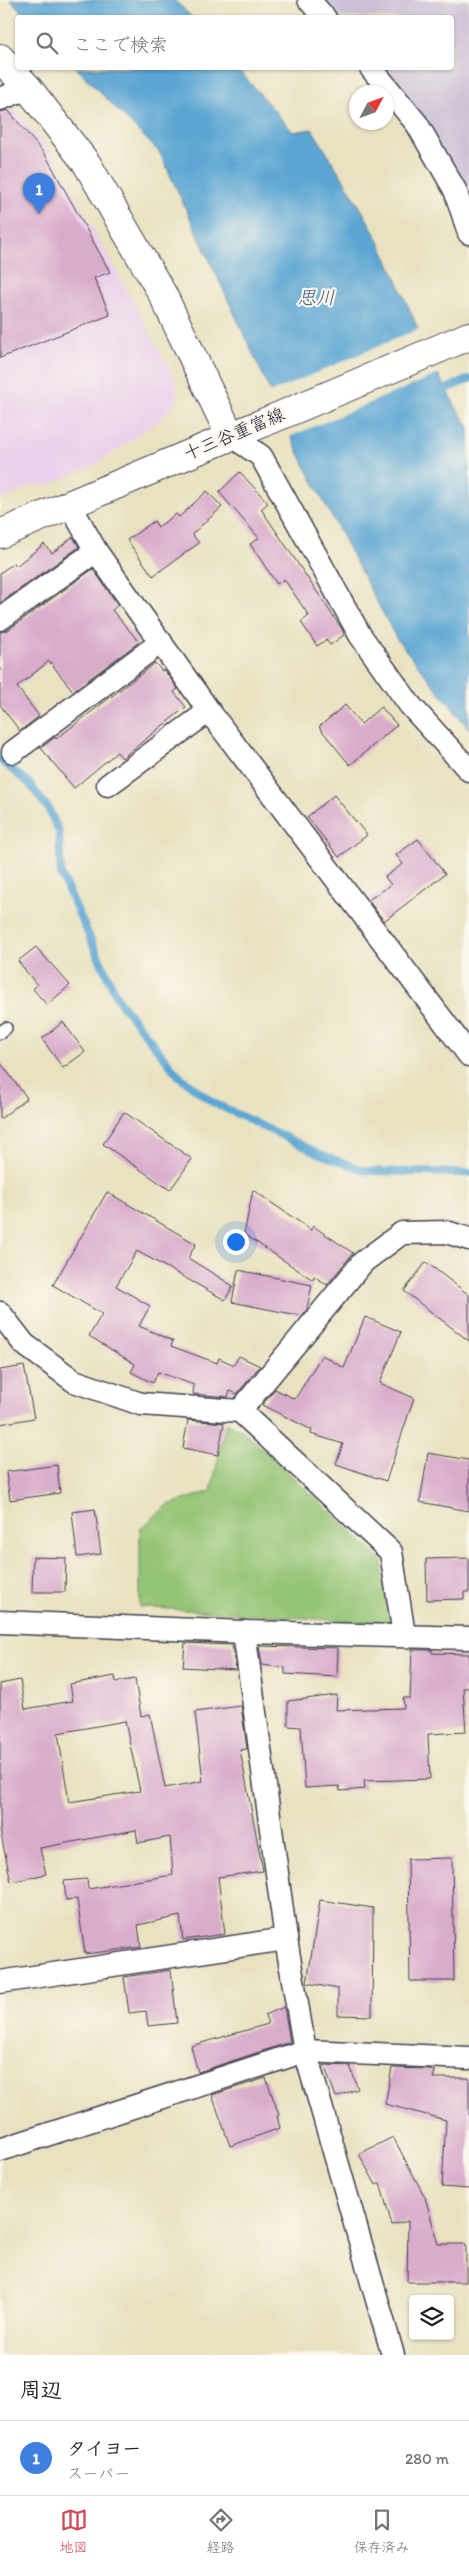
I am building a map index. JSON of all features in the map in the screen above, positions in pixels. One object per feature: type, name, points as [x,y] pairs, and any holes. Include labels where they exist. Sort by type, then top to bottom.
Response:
[{"type":"main road","points":[[0,58],[28,88],[92,172],[163,294],[230,435]]},
{"type":"main road","name":"十三谷重富線","points":[[0,534],[230,435],[469,336]]},
{"type":"street","points":[[309,0],[322,15]]},
{"type":"street","points":[[373,70],[417,124],[455,190],[469,233]]},
{"type":"street","points":[[0,99],[28,88]]},
{"type":"street","points":[[230,435],[261,456],[360,635],[410,705],[469,770]]},
{"type":"street","points":[[70,505],[96,551],[209,711],[469,1055]]},
{"type":"street","points":[[0,619],[96,551]]},
{"type":"street","points":[[13,752],[161,642]]},
{"type":"street","points":[[108,784],[209,711]]},
{"type":"street","points":[[240,1411],[363,1262],[402,1233],[446,1232],[469,1239]]},
{"type":"street","points":[[0,1313],[24,1344],[74,1381],[141,1404],[240,1411],[391,1552],[404,1635]]},
{"type":"street","points":[[0,1622],[244,1632],[469,1638]]},
{"type":"street","points":[[244,1632],[286,1938],[306,2051],[393,2355]]},
{"type":"street","points":[[0,1982],[286,1938]]},
{"type":"street","points":[[0,2150],[306,2051],[469,2058]]},
{"type":"shaded area","points":[[306,0],[469,0],[469,233],[394,107],[394,85],[381,85],[372,70],[454,70],[454,15],[321,15]]},
{"type":"shaded area","points":[[12,107],[52,153],[176,381],[177,401],[158,421],[95,465],[46,486],[34,485],[0,500],[0,112]]},
{"type":"green space","points":[[226,1423],[243,1431],[381,1559],[392,1624],[140,1607],[140,1529],[168,1505],[211,1491]]},
{"type":"water","points":[[10,0],[174,0],[190,15],[25,15]]},
{"type":"water","name":"思川","points":[[78,70],[239,70],[293,132],[312,129],[370,225],[397,280],[434,366],[469,427],[469,729],[396,638],[303,462],[160,153]]},
{"type":"pier","points":[[421,328],[441,373],[289,437],[269,393]]},
{"type":"building","points":[[8,110],[46,156],[110,272],[94,278],[110,315],[0,358],[0,112]]},
{"type":"building","points":[[240,472],[268,503],[261,509],[342,629],[344,635],[330,645],[326,640],[317,646],[301,622],[309,616],[284,579],[277,584],[250,544],[259,538],[219,492]]},
{"type":"building","points":[[207,491],[222,507],[192,534],[199,543],[153,576],[127,540],[154,521],[158,527],[176,514],[179,517]]},
{"type":"building","points":[[73,537],[79,547],[0,603],[0,573],[14,563],[16,566],[44,544],[52,553]]},
{"type":"building","points":[[93,569],[118,605],[112,610],[139,642],[73,691],[49,661],[17,687],[39,716],[20,731],[0,705],[0,632],[8,630]]},
{"type":"building","points":[[155,663],[162,671],[164,670],[178,689],[174,692],[186,707],[122,758],[117,752],[74,788],[41,748],[55,737],[56,739]]},
{"type":"building","points":[[345,705],[361,724],[381,707],[397,725],[350,765],[319,727]]},
{"type":"building","points":[[334,795],[367,835],[339,857],[307,817]]},
{"type":"building","points":[[418,839],[445,874],[384,921],[368,900],[391,885],[385,877],[403,864],[396,855]]},
{"type":"building","points":[[36,947],[70,985],[47,1005],[33,989],[37,985],[18,961]]},
{"type":"building","points":[[63,1022],[85,1052],[63,1068],[42,1039]]},
{"type":"building","points":[[0,1062],[27,1098],[0,1119]]},
{"type":"building","points":[[124,1112],[192,1159],[170,1190],[103,1144]]},
{"type":"building","points":[[253,1190],[311,1230],[313,1226],[353,1253],[327,1285],[314,1276],[313,1280],[244,1234]]},
{"type":"building","points":[[107,1192],[196,1244],[188,1258],[233,1286],[225,1300],[137,1251],[116,1286],[150,1306],[139,1326],[173,1341],[171,1346],[217,1363],[219,1358],[234,1365],[239,1356],[260,1366],[237,1394],[230,1391],[228,1397],[193,1394],[194,1385],[158,1372],[153,1383],[131,1372],[135,1364],[89,1336],[102,1314],[53,1285]]},
{"type":"building","points":[[426,1262],[469,1295],[469,1341],[404,1291]]},
{"type":"building","points":[[238,1270],[312,1285],[307,1309],[302,1316],[232,1302]]},
{"type":"building","points":[[365,1317],[401,1332],[380,1383],[414,1398],[386,1481],[336,1464],[343,1444],[311,1434],[312,1430],[262,1405],[275,1389],[295,1399],[322,1355],[344,1368]]},
{"type":"building","points":[[24,1366],[34,1418],[0,1424],[0,1370]]},
{"type":"building","points":[[188,1420],[224,1423],[218,1455],[183,1448]]},
{"type":"building","points":[[428,1453],[469,1460],[469,1511],[420,1502]]},
{"type":"building","points":[[57,1465],[60,1493],[10,1500],[6,1472]]},
{"type":"building","points":[[95,1509],[101,1554],[77,1557],[72,1512]]},
{"type":"building","points":[[33,1557],[66,1558],[65,1592],[32,1592]]},
{"type":"building","points":[[469,1558],[469,1592],[464,1592],[464,1599],[427,1600],[426,1559]]},
{"type":"building","points":[[185,1643],[232,1645],[236,1670],[183,1667]]},
{"type":"building","points":[[259,1646],[338,1648],[337,1677],[285,1674],[285,1668],[262,1665]]},
{"type":"building","points":[[412,1650],[432,1650],[432,1653],[469,1654],[469,1688],[463,1688],[466,1732],[428,1734],[430,1779],[364,1781],[365,1789],[340,1791],[339,1786],[305,1788],[301,1727],[288,1726],[288,1701],[337,1695],[336,1710],[404,1708],[403,1698],[410,1698]]},
{"type":"building","points":[[115,1676],[116,1682],[135,1679],[141,1716],[150,1714],[165,1788],[203,1781],[195,1712],[241,1706],[247,1749],[240,1750],[263,1871],[218,1877],[225,1934],[183,1940],[180,1916],[138,1925],[141,1947],[85,1954],[77,1899],[66,1900],[64,1881],[87,1879],[88,1889],[173,1875],[170,1837],[138,1843],[136,1830],[40,1848],[46,1874],[11,1882],[0,1830],[0,1684],[20,1680],[25,1709],[73,1701],[70,1684]],"holes":[[[125,1721],[140,1791],[69,1802],[58,1733]]]},
{"type":"building","points":[[452,1858],[454,1981],[410,1981],[408,1859]]},
{"type":"building","points":[[320,1900],[373,1908],[372,2016],[338,2015],[338,1989],[307,1983]]},
{"type":"building","points":[[171,1970],[177,2023],[148,2026],[146,2011],[129,2013],[124,1977]]},
{"type":"building","points":[[284,2007],[290,2042],[198,2072],[191,2046],[268,2024],[265,2015]]},
{"type":"building","points":[[324,2065],[350,2066],[358,2089],[336,2097]]},
{"type":"building","points":[[392,2068],[429,2069],[435,2071],[433,2078],[469,2078],[469,2189],[442,2187],[446,2120],[385,2104]]},
{"type":"building","points":[[266,2078],[279,2115],[277,2116],[280,2128],[230,2146],[212,2095]]},
{"type":"building","points":[[393,2137],[425,2197],[438,2244],[466,2244],[466,2282],[407,2282],[408,2221],[392,2225],[380,2183],[376,2185],[359,2154]]},
{"type":"waterway","points":[[437,393],[469,379]]},
{"type":"waterway","points":[[0,760],[29,783],[48,808],[59,832],[61,875],[119,1001],[178,1075],[212,1102],[320,1154],[366,1171],[469,1173]]},
{"type":"place","name":"タイヨー","points":[[39,214]]}]
